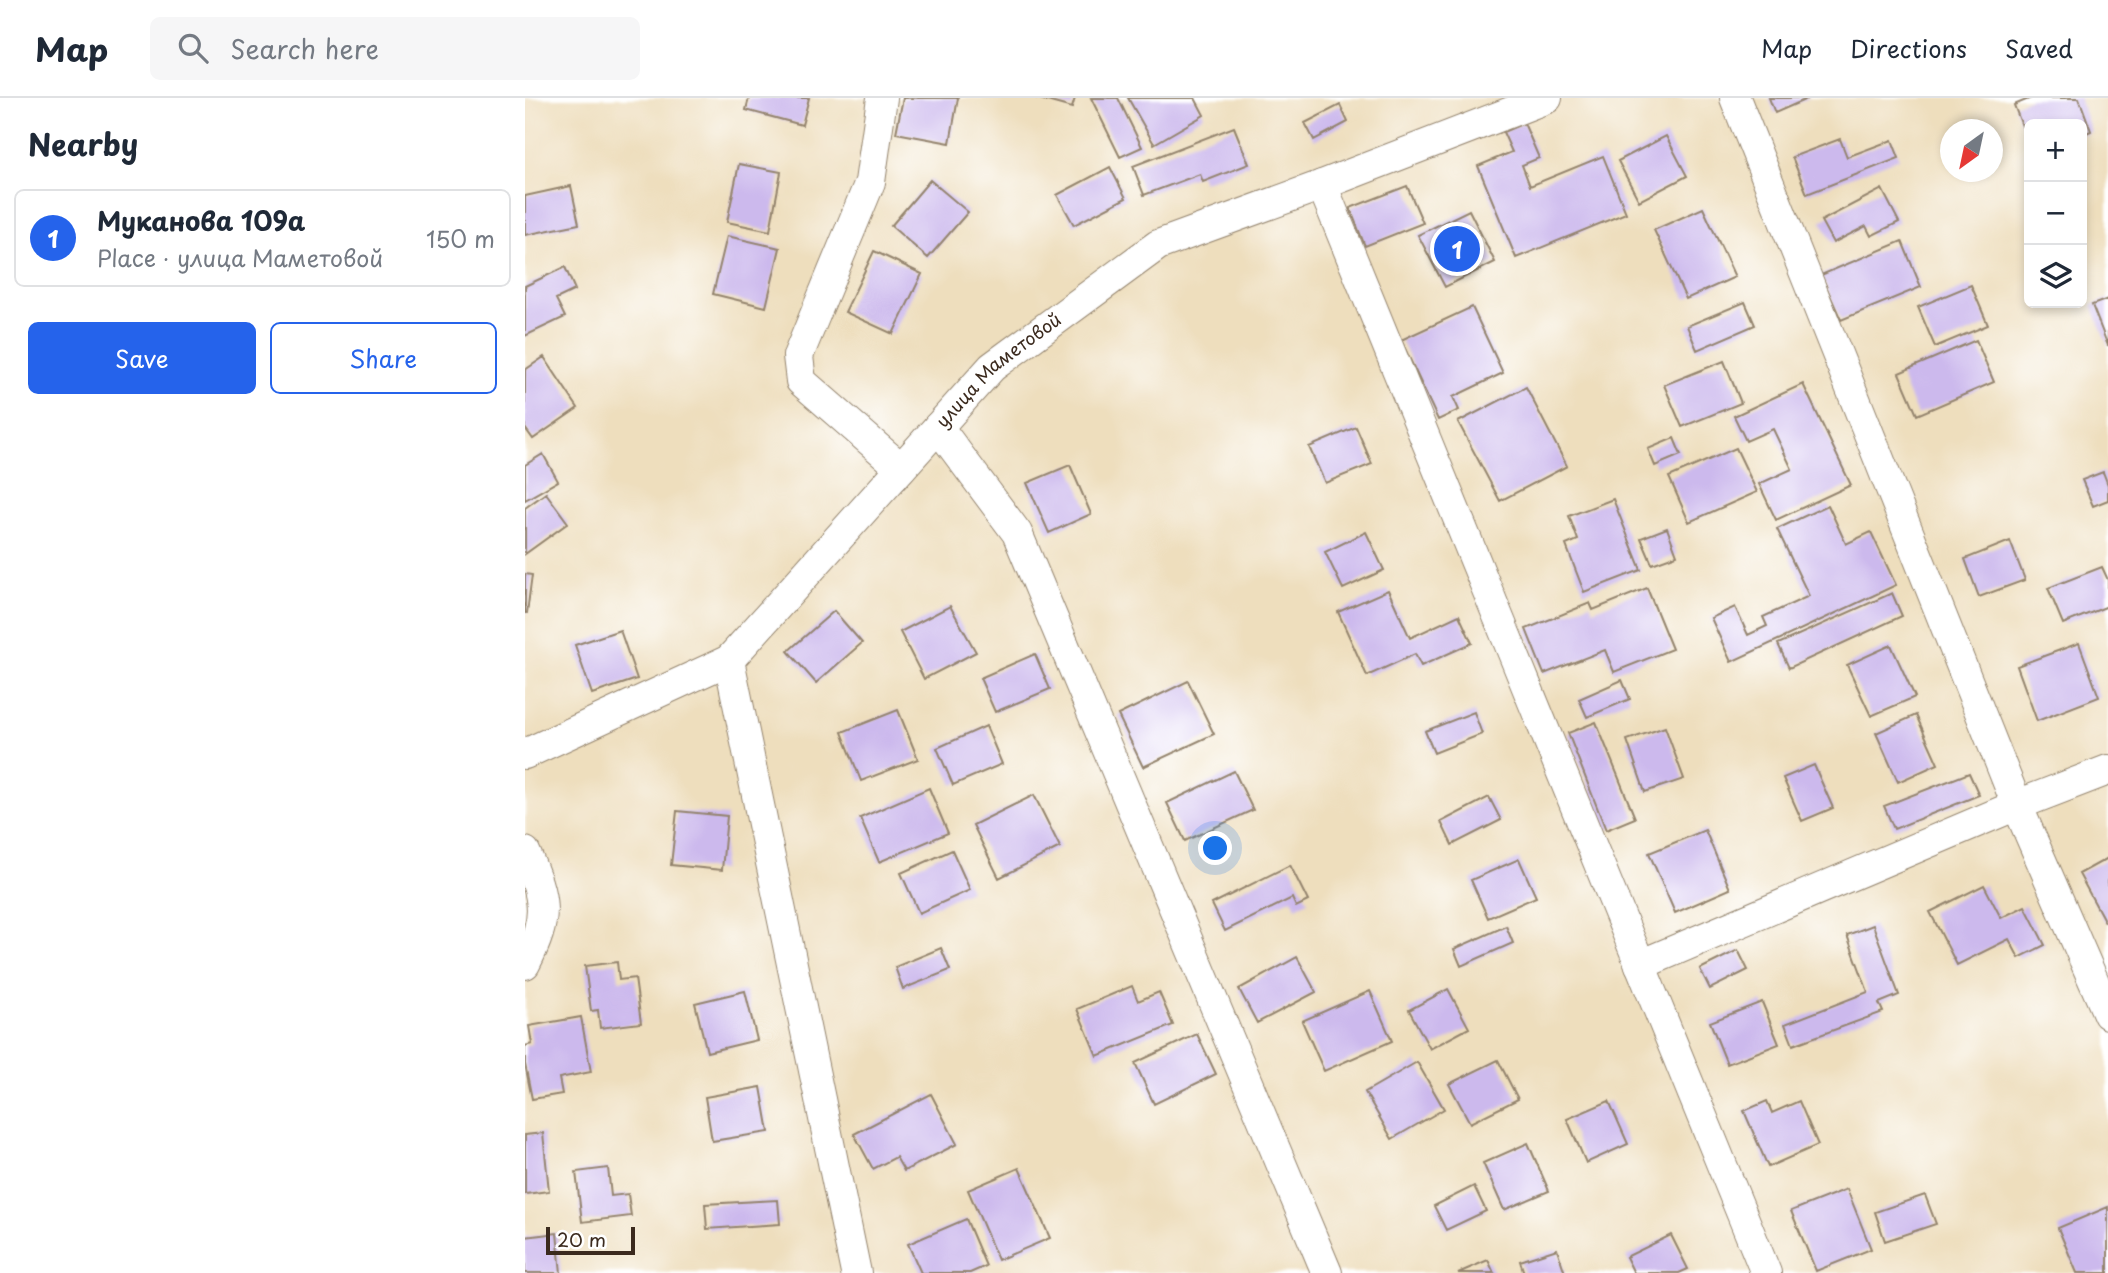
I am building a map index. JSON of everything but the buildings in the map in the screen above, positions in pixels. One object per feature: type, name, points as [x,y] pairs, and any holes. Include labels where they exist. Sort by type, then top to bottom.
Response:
[{"type":"street","points":[[881,98],[870,182],[798,356],[800,381],[901,468]]},
{"type":"street","name":"улица Маметовой","points":[[525,754],[729,660],[992,368],[1158,245],[1547,98]]},
{"type":"street","points":[[1735,98],[2017,805],[2108,1014]]},
{"type":"street","points":[[1322,185],[1766,1273]]},
{"type":"street","points":[[939,427],[1017,533],[1327,1273]]},
{"type":"street","points":[[729,660],[856,1273]]},
{"type":"street","points":[[1640,965],[2017,805],[2108,770]]},
{"type":"street","points":[[525,852],[539,884],[542,926],[525,964]]},
{"type":"place","name":"Муканова 109а","points":[[1457,249]]}]
